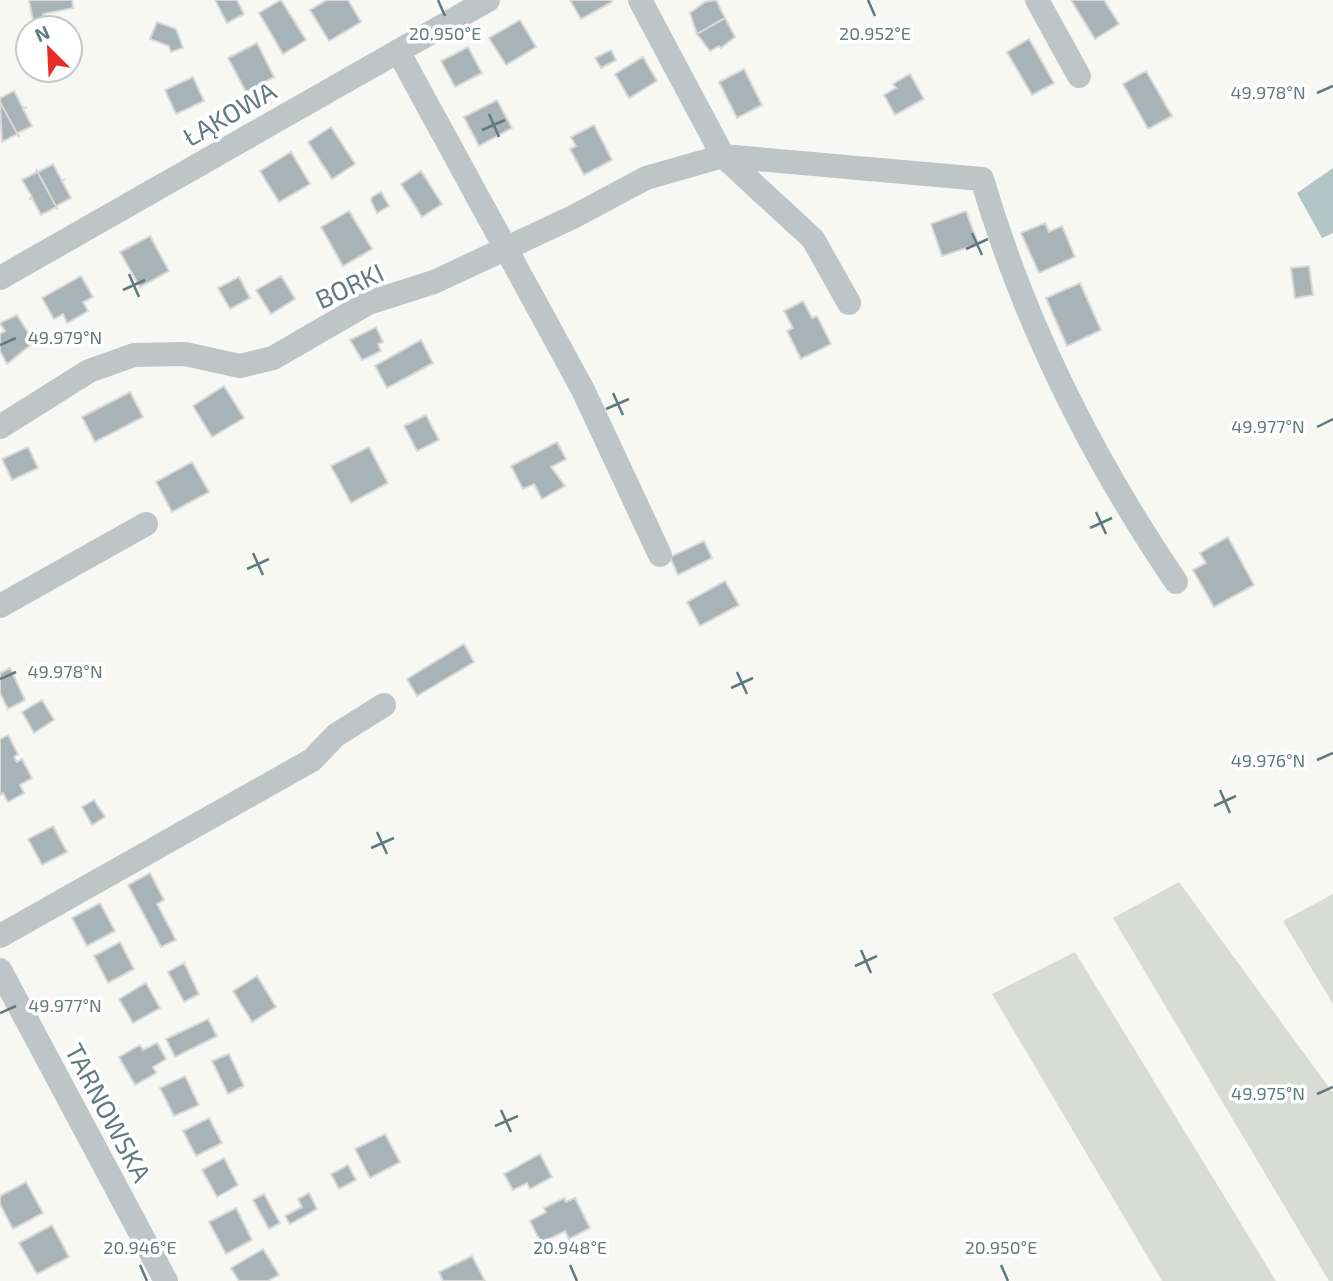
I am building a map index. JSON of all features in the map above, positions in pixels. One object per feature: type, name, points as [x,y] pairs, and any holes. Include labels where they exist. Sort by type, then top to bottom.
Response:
[{"type":"street","name":"ŁĄKOWA","points":[[0,278],[488,0]]},
{"type":"street","points":[[640,0],[723,156],[813,239],[849,303]]},
{"type":"street","points":[[1037,0],[1079,76]]},
{"type":"street","points":[[398,51],[504,250],[583,390],[660,555]]},
{"type":"street","points":[[723,156],[982,179],[1025,308],[1131,515],[1175,582]]},
{"type":"street","name":"BORKI","points":[[0,427],[89,371],[134,355],[185,354],[240,366],[272,358],[368,303],[434,282],[504,250],[646,178],[723,156]]},
{"type":"street","points":[[0,606],[146,524]]},
{"type":"street","points":[[0,936],[312,760],[336,735],[384,705]]},
{"type":"street","name":"TARNOWSKA","points":[[0,970],[166,1281]]},
{"type":"shaded area","points":[[1333,168],[1333,233],[1322,238],[1297,193]]},
{"type":"shaded area","points":[[1179,882],[1333,1093],[1333,1281],[1329,1281],[1113,918]]},
{"type":"shaded area","points":[[1333,894],[1333,1004],[1283,921]]},
{"type":"shaded area","points":[[1075,952],[1276,1281],[1162,1281],[992,994]]},
{"type":"building","points":[[29,0],[72,0],[73,8],[32,14]]},
{"type":"building","points":[[215,0],[237,0],[244,14],[227,23]]},
{"type":"building","points":[[281,0],[306,40],[283,54],[259,13]]},
{"type":"building","points":[[327,0],[348,0],[361,22],[329,41],[310,10]]},
{"type":"building","points":[[570,0],[611,0],[612,2],[581,19]]},
{"type":"building","points":[[716,0],[725,18],[697,34],[690,13],[705,2]]},
{"type":"building","points":[[1071,0],[1104,0],[1119,24],[1095,39]]},
{"type":"building","points":[[725,18],[735,37],[721,48],[719,46],[710,51],[697,34]]},
{"type":"building","points":[[520,20],[536,47],[506,65],[489,38]]},
{"type":"building","points":[[157,22],[176,29],[183,48],[171,52],[169,46],[150,39]]},
{"type":"building","points":[[1029,39],[1054,83],[1032,95],[1007,52]]},
{"type":"building","points":[[257,43],[274,77],[246,92],[228,58]]},
{"type":"building","points":[[468,47],[482,73],[455,87],[441,61]]},
{"type":"building","points":[[611,50],[616,60],[601,68],[595,58]]},
{"type":"building","points":[[643,57],[657,81],[629,98],[615,74]]},
{"type":"building","points":[[744,69],[762,105],[737,118],[719,82]]},
{"type":"building","points":[[1146,71],[1172,116],[1148,129],[1123,84]]},
{"type":"building","points":[[910,74],[924,99],[895,115],[884,95],[896,88],[893,84]]},
{"type":"building","points":[[193,77],[204,101],[176,114],[165,90]]},
{"type":"building","points":[[14,91],[23,108],[27,107],[23,109],[32,126],[17,133],[19,137],[0,102],[0,98]]},
{"type":"building","points":[[497,100],[512,128],[479,146],[464,117]]},
{"type":"building","points":[[0,102],[19,137],[17,134],[2,142]]},
{"type":"building","points":[[594,125],[612,160],[584,175],[570,149],[576,146],[571,137]]},
{"type":"building","points":[[331,127],[355,164],[332,179],[308,142]]},
{"type":"building","points":[[291,152],[310,184],[279,202],[260,171]]},
{"type":"building","points":[[53,164],[71,198],[56,206],[58,210],[36,169],[38,172]]},
{"type":"building","points":[[36,169],[58,210],[56,207],[41,215],[32,198],[29,199],[32,197],[22,180],[37,172]]},
{"type":"building","points":[[421,171],[442,204],[422,217],[401,184]]},
{"type":"building","points":[[381,192],[389,206],[377,213],[371,201],[372,197]]},
{"type":"building","points":[[349,211],[372,249],[343,266],[321,227]]},
{"type":"building","points":[[966,211],[978,244],[942,256],[931,224]]},
{"type":"building","points":[[1045,223],[1049,232],[1062,226],[1075,257],[1039,273],[1021,233]]},
{"type":"building","points":[[150,236],[169,271],[140,287],[120,252]]},
{"type":"building","points":[[1309,266],[1313,295],[1295,298],[1291,268]]},
{"type":"building","points":[[81,276],[93,297],[83,302],[88,311],[67,323],[63,314],[54,319],[42,298]]},
{"type":"building","points":[[281,276],[295,299],[271,314],[256,290]]},
{"type":"building","points":[[239,277],[250,298],[230,309],[218,288]]},
{"type":"building","points":[[1080,283],[1101,330],[1067,346],[1046,298]]},
{"type":"building","points":[[803,301],[812,318],[817,316],[831,344],[801,359],[787,331],[793,328],[784,311]]},
{"type":"building","points":[[17,315],[34,342],[7,364],[0,351],[0,334],[5,331],[0,323]]},
{"type":"building","points":[[376,327],[383,342],[378,344],[381,351],[362,360],[350,340]]},
{"type":"building","points":[[421,340],[433,363],[387,388],[375,366]]},
{"type":"building","points":[[224,386],[244,418],[212,437],[193,406]]},
{"type":"building","points":[[130,392],[143,417],[95,442],[82,417]]},
{"type":"building","points":[[426,415],[439,440],[417,451],[404,426]]},
{"type":"building","points":[[557,442],[566,459],[551,467],[565,486],[542,499],[534,484],[523,489],[511,466]]},
{"type":"building","points":[[28,447],[38,468],[12,480],[2,459]]},
{"type":"building","points":[[369,447],[388,483],[351,503],[331,466]]},
{"type":"building","points":[[192,462],[209,492],[172,512],[156,482]]},
{"type":"building","points":[[1228,537],[1254,585],[1214,607],[1193,570],[1206,563],[1200,553]]},
{"type":"building","points":[[704,541],[712,558],[678,575],[670,557]]},
{"type":"building","points":[[725,581],[739,605],[700,626],[687,602]]},
{"type":"building","points":[[464,644],[474,662],[417,696],[407,679]]},
{"type":"building","points":[[10,668],[25,700],[8,709],[0,693],[0,673]]},
{"type":"building","points":[[42,700],[54,720],[34,733],[22,712]]},
{"type":"building","points":[[8,735],[18,754],[14,757],[17,762],[22,759],[32,778],[20,785],[24,793],[8,802],[3,793],[0,795],[0,739]]},
{"type":"building","points":[[94,800],[105,817],[92,825],[82,807]]},
{"type":"building","points":[[53,826],[67,852],[42,865],[28,839]]},
{"type":"building","points":[[150,873],[164,900],[157,904],[176,940],[161,947],[128,885]]},
{"type":"building","points":[[100,903],[115,931],[87,946],[72,918]]},
{"type":"building","points":[[120,942],[134,969],[108,983],[94,956]]},
{"type":"building","points":[[184,963],[199,994],[184,1002],[168,972]]},
{"type":"building","points":[[257,976],[276,1007],[252,1022],[233,991]]},
{"type":"building","points":[[146,983],[160,1008],[133,1023],[119,999]]},
{"type":"building","points":[[208,1019],[217,1036],[175,1057],[166,1039]]},
{"type":"building","points":[[157,1043],[166,1059],[153,1067],[156,1073],[135,1085],[119,1057],[140,1045],[143,1050]]},
{"type":"building","points":[[229,1054],[244,1086],[228,1094],[212,1061]]},
{"type":"building","points":[[185,1076],[199,1105],[174,1116],[160,1088]]},
{"type":"building","points":[[209,1118],[222,1143],[196,1156],[183,1131]]},
{"type":"building","points":[[385,1134],[400,1162],[370,1178],[355,1149]]},
{"type":"building","points":[[540,1154],[552,1177],[530,1189],[527,1183],[513,1190],[504,1174]]},
{"type":"building","points":[[224,1158],[238,1185],[217,1197],[202,1170]]},
{"type":"building","points":[[348,1165],[356,1180],[339,1189],[331,1174]]},
{"type":"building","points":[[26,1182],[43,1213],[13,1229],[0,1204],[0,1196]]},
{"type":"building","points":[[309,1193],[317,1209],[290,1224],[285,1216],[302,1207],[298,1199]]},
{"type":"building","points":[[264,1194],[280,1223],[269,1229],[253,1200]]},
{"type":"building","points":[[564,1198],[566,1202],[575,1198],[590,1228],[569,1239],[565,1231],[541,1243],[530,1221],[546,1212],[544,1208]]},
{"type":"building","points":[[236,1208],[252,1240],[226,1254],[209,1222]]},
{"type":"building","points":[[52,1225],[69,1257],[37,1274],[19,1243]]},
{"type":"building","points":[[263,1249],[279,1275],[268,1281],[239,1281],[231,1268]]},
{"type":"building","points":[[472,1256],[485,1281],[443,1281],[439,1272]]}]
